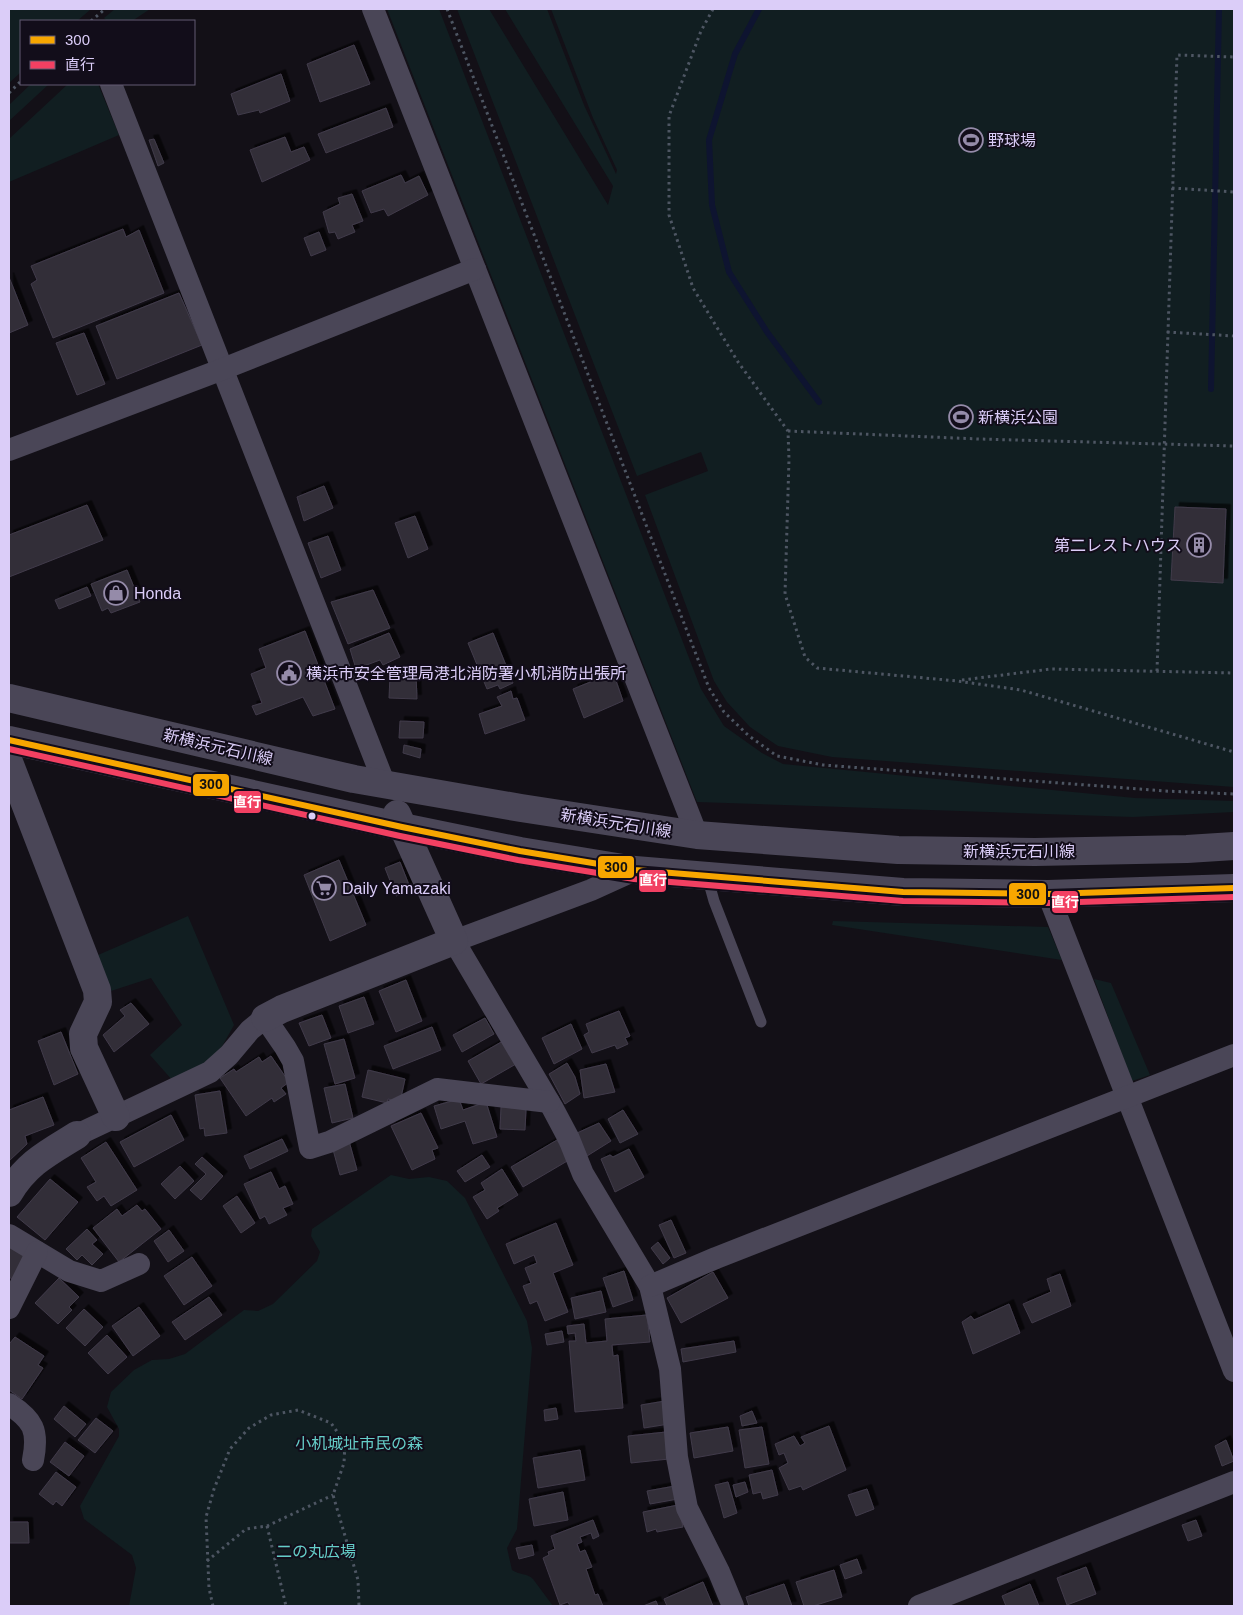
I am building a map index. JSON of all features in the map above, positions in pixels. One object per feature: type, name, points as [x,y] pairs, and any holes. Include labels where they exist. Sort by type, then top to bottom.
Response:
[{"type":"street","points":[[373,9],[697,835]]},
{"type":"street","points":[[111,85],[402,827],[454,941],[549,1102],[569,1139],[583,1174],[650,1286],[670,1369],[677,1457],[687,1508],[719,1572],[733,1606]]},
{"type":"street","points":[[9,450],[475,269]]},
{"type":"street","name":"新横浜元石川線","points":[[9,698],[385,785],[697,835],[898,850],[1035,852],[1187,849],[1234,846]]},
{"type":"street","points":[[9,740],[402,827],[520,851],[635,870],[903,892],[1048,894],[1234,888]]},
{"type":"street","points":[[9,762],[97,990],[98,1002],[83,1034],[84,1048],[116,1117]]},
{"type":"street","points":[[9,1193],[18,1177],[34,1162],[77,1135],[210,1072],[229,1055],[250,1030],[265,1018],[282,1009],[454,941],[591,890],[635,870]]},
{"type":"street","points":[[1048,894],[1234,1371]]},
{"type":"street","points":[[265,1018],[293,1061],[310,1148],[329,1142],[437,1089],[549,1102]]},
{"type":"street","points":[[650,1286],[716,1258],[1234,1055]]},
{"type":"street","points":[[9,1235],[69,1271],[101,1282],[139,1264]]},
{"type":"street","points":[[9,1308],[37,1252]]},
{"type":"street","points":[[9,1404],[24,1414],[34,1427],[36,1445],[33,1460]]},
{"type":"street","points":[[919,1606],[1234,1482]]},
{"type":"lane","points":[[707,876],[714,900],[761,1022]]},
{"type":"path","points":[[92,20],[105,9]]},
{"type":"path","points":[[447,9],[709,688],[724,712],[749,736],[777,756],[823,765],[1234,794]]},
{"type":"path","points":[[713,9],[701,31],[669,116],[669,215],[693,288],[738,362],[788,431],[789,459],[785,594],[805,656],[817,668],[956,681],[1021,690],[1234,752]]},
{"type":"path","points":[[1157,671],[1177,55],[1234,57]]},
{"type":"path","points":[[9,93],[20,82]]},
{"type":"path","points":[[1172,188],[1234,192]]},
{"type":"path","points":[[1167,332],[1234,336]]},
{"type":"path","points":[[788,431],[979,439],[1234,446]]},
{"type":"path","points":[[956,681],[1051,669],[1234,673]]},
{"type":"path","points":[[213,1606],[209,1588],[206,1517],[214,1489],[230,1449],[249,1428],[271,1415],[298,1410],[331,1423],[345,1443],[344,1463],[333,1495],[358,1580],[359,1606]]},
{"type":"path","points":[[207,1561],[246,1529],[267,1526],[333,1495]]},
{"type":"path","points":[[267,1526],[286,1606]]},
{"type":"green space","points":[[9,9],[91,9],[78,20],[20,20],[20,73],[9,83]]},
{"type":"green space","points":[[115,9],[150,9],[134,20],[106,20],[104,18]]},
{"type":"green space","points":[[387,9],[439,9],[701,689],[724,726],[762,753],[783,764],[1135,798],[1234,801],[1234,812],[1133,817],[697,802]]},
{"type":"green space","name":"新横浜公園","points":[[457,9],[489,9],[608,205],[613,186],[505,9],[547,9],[584,105],[616,174],[617,170],[593,118],[551,9],[1234,9],[1234,787],[832,757],[778,746],[750,727],[727,702],[714,681],[645,495],[708,471],[701,452],[637,476]]},
{"type":"green space","points":[[30,85],[48,85],[9,121],[9,105]]},
{"type":"green space","points":[[67,85],[98,85],[119,135],[9,182],[9,139]]},
{"type":"green space","points":[[188,916],[234,1025],[220,1050],[193,1072],[173,1081],[150,1055],[182,1025],[151,978],[111,991],[98,955]]},
{"type":"green space","points":[[833,921],[1048,927],[1062,960],[832,925]]},
{"type":"green space","points":[[1094,979],[1111,983],[1150,1075],[1132,1081]]},
{"type":"green space","name":"小机城址市民の森","points":[[391,1175],[409,1179],[429,1177],[447,1181],[465,1198],[527,1321],[532,1348],[517,1529],[507,1548],[512,1570],[533,1579],[553,1606],[129,1606],[136,1568],[132,1555],[84,1519],[80,1506],[119,1436],[119,1429],[107,1407],[111,1392],[134,1370],[152,1360],[169,1359],[185,1354],[244,1310],[258,1311],[273,1304],[317,1261],[320,1252],[311,1236],[312,1229]]},
{"type":"building","points":[[354,45],[370,84],[320,102],[307,64]]},
{"type":"building","points":[[281,74],[290,101],[260,113],[259,110],[238,115],[231,94]]},
{"type":"building","points":[[386,108],[393,127],[326,153],[318,134]]},
{"type":"building","points":[[285,137],[291,152],[304,147],[310,160],[262,182],[250,150]]},
{"type":"building","points":[[154,139],[164,163],[158,166],[149,140]]},
{"type":"building","points":[[401,175],[405,183],[419,176],[428,195],[388,216],[384,209],[371,213],[362,191]]},
{"type":"building","points":[[352,194],[363,221],[352,225],[355,232],[338,239],[335,232],[329,233],[323,212],[340,204],[338,198]]},
{"type":"building","points":[[123,229],[126,237],[139,230],[164,293],[53,338],[31,284],[37,280],[31,266]]},
{"type":"building","points":[[319,232],[326,250],[311,256],[304,238]]},
{"type":"building","points":[[9,277],[28,325],[9,333]]},
{"type":"building","points":[[179,293],[202,345],[117,379],[96,326]]},
{"type":"building","points":[[84,333],[105,384],[77,395],[56,343]]},
{"type":"building","points":[[324,486],[333,508],[304,521],[297,497]]},
{"type":"building","points":[[87,505],[103,540],[9,577],[9,535]]},
{"type":"building","name":"第二レストハウス","points":[[1175,507],[1226,509],[1223,583],[1171,580]]},
{"type":"building","points":[[415,516],[428,549],[408,558],[395,523]]},
{"type":"building","points":[[328,536],[341,570],[321,578],[308,543]]},
{"type":"building","name":"Honda","points":[[127,570],[140,602],[111,613],[108,608],[102,611],[91,584]]},
{"type":"building","points":[[87,587],[91,596],[59,609],[55,600]]},
{"type":"building","points":[[373,590],[390,628],[348,644],[331,602]]},
{"type":"building","points":[[305,631],[335,709],[313,716],[303,697],[256,715],[252,706],[262,703],[251,674],[266,668],[259,649]]},
{"type":"building","points":[[389,633],[400,657],[383,665],[380,660],[356,669],[350,649]]},
{"type":"building","points":[[493,633],[513,683],[500,689],[498,685],[487,689],[468,643]]},
{"type":"building","points":[[612,669],[623,701],[584,718],[573,689],[605,676],[604,673]]},
{"type":"building","points":[[416,674],[417,699],[389,698],[390,675]]},
{"type":"building","points":[[511,691],[513,699],[517,698],[525,720],[485,734],[479,714],[502,706],[497,697]]},
{"type":"building","points":[[400,721],[424,722],[423,738],[399,738]]},
{"type":"building","points":[[404,745],[421,749],[420,758],[403,753]]},
{"type":"building","points":[[339,860],[366,925],[330,941],[304,875]]},
{"type":"building","points":[[400,862],[411,890],[396,896],[385,868]]},
{"type":"building","points":[[406,980],[422,1021],[396,1032],[379,991]]},
{"type":"building","points":[[364,997],[374,1024],[348,1033],[339,1006]]},
{"type":"building","points":[[131,1003],[149,1024],[114,1052],[103,1035],[125,1016],[120,1010]]},
{"type":"building","points":[[619,1011],[630,1036],[625,1038],[628,1044],[617,1049],[615,1045],[592,1053],[584,1035],[589,1032],[586,1024]]},
{"type":"building","points":[[322,1015],[331,1038],[309,1046],[299,1023]]},
{"type":"building","points":[[485,1018],[494,1034],[462,1052],[453,1035]]},
{"type":"building","points":[[571,1024],[582,1049],[554,1064],[542,1038]]},
{"type":"building","points":[[432,1027],[441,1050],[393,1069],[384,1046]]},
{"type":"building","points":[[61,1032],[78,1074],[54,1085],[38,1041]]},
{"type":"building","points":[[344,1039],[355,1078],[335,1084],[324,1044]]},
{"type":"building","points":[[503,1041],[516,1064],[481,1084],[468,1061]]},
{"type":"building","points":[[271,1056],[289,1082],[281,1088],[286,1094],[274,1102],[272,1098],[246,1116],[220,1078],[234,1069],[236,1072],[259,1057],[262,1062]]},
{"type":"building","points":[[567,1063],[575,1077],[580,1094],[565,1104],[549,1074]]},
{"type":"building","points":[[606,1064],[615,1092],[584,1098],[580,1070]]},
{"type":"building","points":[[368,1070],[405,1079],[400,1102],[388,1099],[387,1103],[362,1097]]},
{"type":"building","points":[[345,1084],[353,1118],[332,1123],[324,1088]]},
{"type":"building","points":[[220,1091],[227,1133],[205,1136],[204,1128],[200,1129],[195,1095]]},
{"type":"building","points":[[43,1097],[54,1125],[25,1136],[27,1144],[9,1161],[9,1110]]},
{"type":"building","points":[[459,1099],[463,1110],[486,1102],[497,1137],[473,1144],[465,1121],[441,1129],[434,1106]]},
{"type":"building","points":[[501,1107],[526,1109],[525,1130],[500,1129]]},
{"type":"building","points":[[623,1110],[638,1134],[620,1143],[608,1119]]},
{"type":"building","points":[[421,1113],[438,1148],[432,1150],[435,1159],[412,1170],[391,1126]]},
{"type":"building","points":[[171,1115],[184,1140],[134,1167],[120,1142]]},
{"type":"building","points":[[599,1123],[611,1141],[587,1156],[577,1133]]},
{"type":"building","points":[[282,1139],[288,1151],[250,1169],[244,1156]]},
{"type":"building","points":[[557,1140],[569,1160],[523,1187],[511,1167]]},
{"type":"building","points":[[349,1141],[357,1170],[340,1175],[332,1146]]},
{"type":"building","points":[[106,1142],[137,1190],[111,1206],[104,1196],[97,1201],[87,1187],[96,1182],[81,1158]]},
{"type":"building","points":[[629,1149],[644,1177],[615,1192],[601,1159],[610,1155],[613,1157]]},
{"type":"building","points":[[482,1155],[490,1167],[465,1182],[457,1171]]},
{"type":"building","points":[[202,1157],[223,1176],[201,1200],[190,1190],[206,1174],[195,1164]]},
{"type":"building","points":[[180,1166],[194,1181],[175,1199],[161,1184]]},
{"type":"building","points":[[502,1169],[518,1195],[497,1208],[499,1211],[487,1219],[473,1197],[485,1190],[481,1183]]},
{"type":"building","points":[[271,1172],[279,1189],[285,1186],[293,1204],[283,1208],[287,1215],[269,1224],[265,1216],[260,1219],[244,1184]]},
{"type":"building","points":[[50,1179],[78,1202],[45,1240],[17,1217]]},
{"type":"building","points":[[237,1196],[255,1223],[241,1233],[223,1206]]},
{"type":"building","points":[[137,1205],[142,1211],[145,1209],[161,1229],[119,1262],[93,1228],[117,1209],[122,1216]]},
{"type":"building","points":[[671,1220],[686,1253],[674,1258],[659,1225]]},
{"type":"building","points":[[556,1223],[573,1265],[553,1273],[568,1312],[545,1321],[537,1301],[530,1304],[523,1286],[531,1283],[525,1268],[537,1263],[534,1255],[514,1264],[506,1244]]},
{"type":"building","points":[[87,1229],[97,1240],[92,1244],[103,1254],[92,1265],[82,1255],[77,1260],[66,1249]]},
{"type":"building","points":[[169,1230],[184,1251],[168,1262],[154,1241]]},
{"type":"building","points":[[658,1242],[670,1258],[663,1264],[651,1248]]},
{"type":"building","points":[[9,1244],[26,1255],[12,1279],[9,1277]]},
{"type":"building","points":[[192,1257],[212,1286],[184,1305],[164,1276]]},
{"type":"building","points":[[624,1271],[633,1300],[613,1307],[603,1278]]},
{"type":"building","points":[[713,1272],[728,1298],[681,1323],[667,1298]]},
{"type":"building","points":[[1060,1274],[1071,1306],[1032,1323],[1023,1304],[1051,1292],[1047,1279]]},
{"type":"building","points":[[59,1278],[79,1297],[69,1307],[72,1310],[58,1324],[35,1303]]},
{"type":"building","points":[[601,1291],[606,1312],[575,1319],[571,1298]]},
{"type":"building","points":[[209,1297],[222,1315],[185,1340],[172,1322]]},
{"type":"building","points":[[1009,1304],[1020,1333],[973,1354],[962,1322],[971,1316],[974,1320]]},
{"type":"building","points":[[139,1307],[160,1336],[133,1356],[112,1326]]},
{"type":"building","points":[[84,1309],[103,1327],[85,1346],[66,1328]]},
{"type":"building","points":[[647,1315],[650,1342],[612,1345],[613,1356],[618,1355],[623,1408],[575,1412],[569,1341],[576,1341],[575,1333],[568,1334],[567,1326],[584,1324],[586,1343],[607,1341],[605,1319]]},
{"type":"building","points":[[562,1331],[564,1342],[547,1345],[545,1334]]},
{"type":"building","points":[[107,1335],[127,1357],[108,1374],[88,1353]]},
{"type":"building","points":[[15,1337],[44,1356],[38,1365],[43,1368],[22,1399],[9,1390],[9,1342]]},
{"type":"building","points":[[734,1341],[736,1352],[683,1362],[681,1349]]},
{"type":"building","points":[[665,1401],[669,1424],[644,1428],[641,1405]]},
{"type":"building","points":[[64,1406],[86,1424],[75,1437],[54,1419]]},
{"type":"building","points":[[556,1408],[558,1419],[545,1421],[544,1410]]},
{"type":"building","points":[[752,1411],[757,1423],[742,1426],[740,1416]]},
{"type":"building","points":[[96,1418],[113,1431],[95,1453],[78,1440]]},
{"type":"building","points":[[829,1426],[846,1470],[803,1490],[801,1486],[789,1490],[779,1468],[788,1463],[784,1453],[779,1455],[775,1444],[794,1436],[800,1446],[805,1443],[801,1437]]},
{"type":"building","points":[[728,1427],[733,1451],[694,1458],[690,1433]]},
{"type":"building","points":[[762,1427],[769,1464],[745,1468],[739,1430]]},
{"type":"building","points":[[666,1432],[669,1459],[631,1463],[628,1436]]},
{"type":"building","points":[[1226,1440],[1234,1461],[1222,1466],[1215,1446]]},
{"type":"building","points":[[65,1442],[84,1456],[69,1476],[50,1462]]},
{"type":"building","points":[[580,1450],[585,1480],[538,1488],[533,1458]]},
{"type":"building","points":[[772,1470],[778,1495],[763,1499],[761,1492],[753,1494],[749,1475]]},
{"type":"building","points":[[56,1472],[76,1487],[62,1506],[56,1501],[53,1505],[39,1494]]},
{"type":"building","points":[[728,1482],[737,1513],[724,1518],[715,1485]]},
{"type":"building","points":[[745,1482],[748,1492],[736,1497],[733,1485]]},
{"type":"building","points":[[675,1486],[678,1499],[650,1504],[647,1491]]},
{"type":"building","points":[[867,1489],[874,1509],[856,1516],[848,1495]]},
{"type":"building","points":[[563,1492],[568,1520],[534,1526],[529,1499]]},
{"type":"building","points":[[678,1505],[683,1527],[657,1532],[656,1529],[647,1532],[643,1512]]},
{"type":"building","points":[[593,1520],[599,1536],[593,1539],[591,1533],[580,1537],[582,1542],[577,1544],[580,1552],[585,1550],[592,1567],[586,1569],[595,1595],[598,1594],[603,1606],[570,1606],[568,1602],[560,1605],[543,1558],[549,1555],[548,1552],[555,1549],[551,1536]]},
{"type":"building","points":[[1196,1520],[1202,1536],[1188,1541],[1182,1525]]},
{"type":"building","points":[[9,1522],[28,1522],[29,1543],[9,1543]]},
{"type":"building","points":[[532,1545],[534,1555],[519,1559],[516,1548]]},
{"type":"building","points":[[857,1559],[862,1573],[845,1579],[840,1565]]},
{"type":"building","points":[[1086,1567],[1096,1594],[1067,1605],[1057,1578]]},
{"type":"building","points":[[834,1570],[842,1597],[813,1606],[804,1606],[796,1582]]},
{"type":"building","points":[[703,1582],[713,1606],[667,1606],[664,1599]]},
{"type":"building","points":[[784,1584],[792,1606],[749,1606],[746,1597]]},
{"type":"building","points":[[1030,1584],[1039,1606],[1006,1606],[1002,1596]]},
{"type":"building","points":[[656,1601],[658,1606],[643,1606]]},
{"type":"waterway","points":[[759,9],[735,54],[709,140],[712,205],[729,272],[767,332],[819,402]]},
{"type":"waterway","points":[[1211,389],[1219,9]]},
{"type":"transit line","name":"300","points":[[9,740],[402,827],[520,851],[635,870],[903,892],[1048,894],[1234,888]]},
{"type":"transit line","name":"直行","points":[[9,749],[400,836],[518,860],[634,879],[903,901],[1048,903],[1234,897]]},
{"type":"place","name":"野球場","points":[[971,140]]},
{"type":"place","name":"新横浜公園","points":[[961,417]]},
{"type":"place","name":"第二レストハウス","points":[[1199,545]]},
{"type":"place","name":"Honda","points":[[116,593]]},
{"type":"place","name":"横浜市安全管理局港北消防署小机消防出張所","points":[[289,673]]},
{"type":"place","name":"Daily Yamazaki","points":[[324,888]]},
{"type":"park label","name":"二の丸広場","points":[[316,1551]]}]
